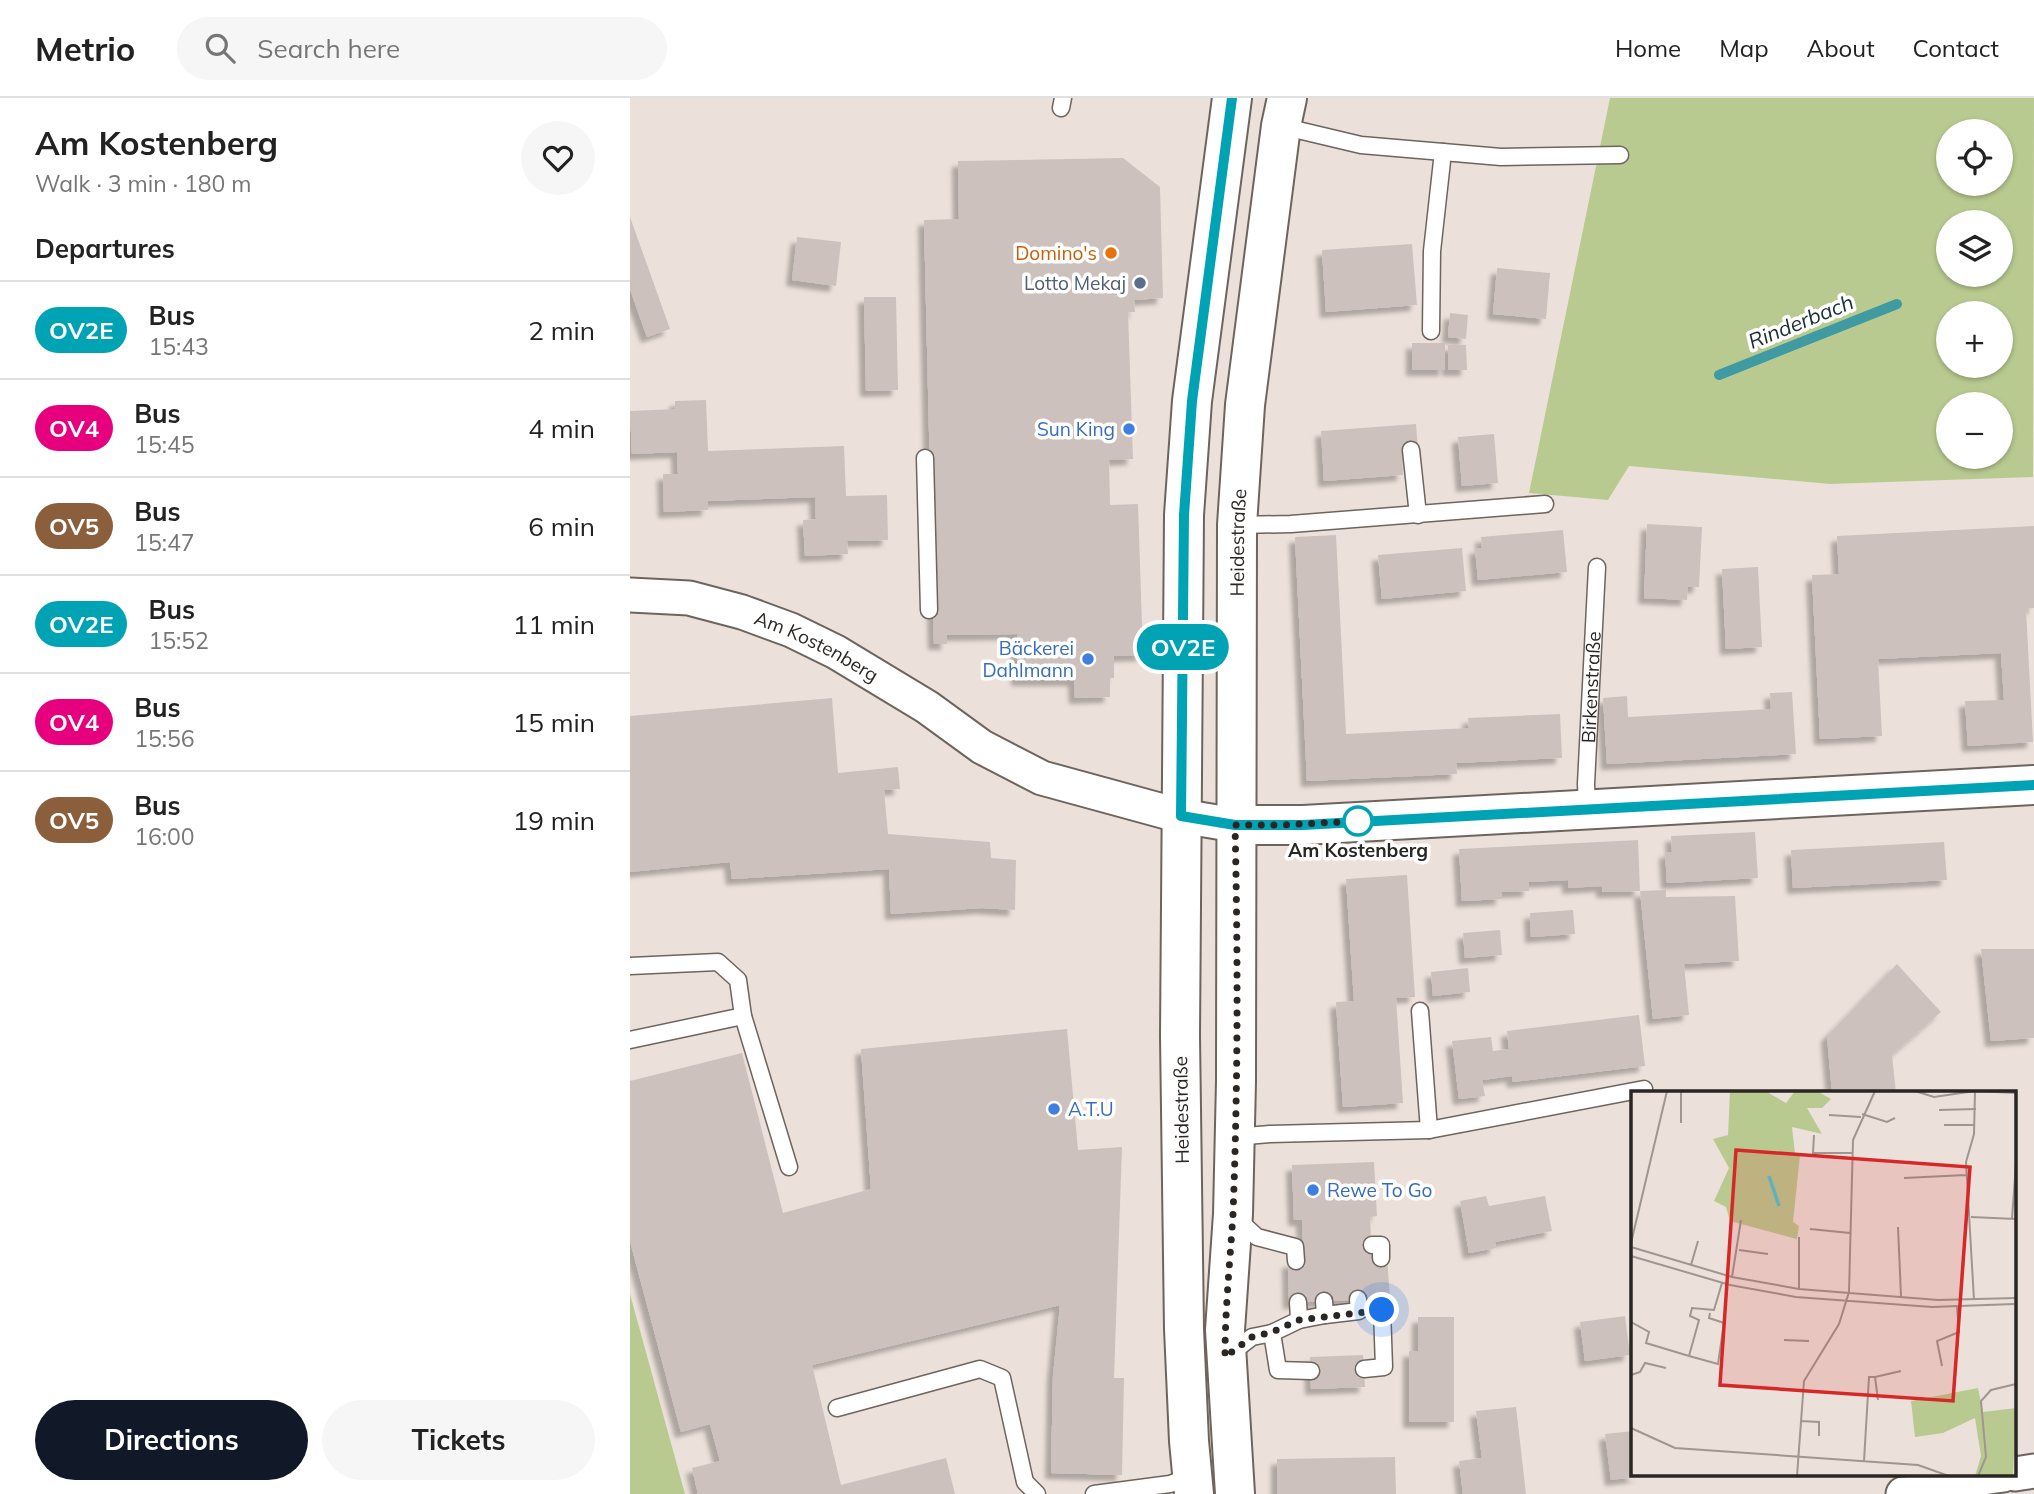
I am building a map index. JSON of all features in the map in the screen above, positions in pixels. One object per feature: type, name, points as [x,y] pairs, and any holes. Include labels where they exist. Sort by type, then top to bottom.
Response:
[{"type":"main road","name":"Heidestraße","points":[[1193,1485],[1184,1329],[1180,1036],[1184,515],[1192,401],[1232,98]]},
{"type":"main road","name":"Heidestraße","points":[[1235,1494],[1225,1330],[1233,1214],[1237,900],[1237,525],[1245,405],[1284,112]]},
{"type":"main road","points":[[1235,825],[1303,825],[2034,785]]},
{"type":"street","name":"Am Kostenberg","points":[[630,595],[689,598],[742,612],[791,630],[836,652],[927,707],[982,747],[1042,778],[1181,816],[1235,825]]},
{"type":"street","points":[[2016,1474],[2034,1471]]},
{"type":"street","points":[[1903,1494],[1922,1492],[1985,1476]]},
{"type":"lane","points":[[1284,112],[1361,145],[1501,157],[1620,155]]},
{"type":"lane","points":[[1431,331],[1432,251],[1443,152]]},
{"type":"lane","points":[[1411,450],[1418,515]]},
{"type":"lane","points":[[925,458],[929,610]]},
{"type":"lane","points":[[1237,525],[1418,515],[1436,508],[1545,505]]},
{"type":"lane","name":"Birkenstraße","points":[[1587,808],[1597,567]]},
{"type":"lane","points":[[630,966],[718,962],[738,981],[743,1016],[789,1167]]},
{"type":"lane","points":[[1420,1011],[1429,1130]]},
{"type":"lane","points":[[630,1040],[743,1016]]},
{"type":"lane","points":[[1639,1091],[1644,1090]]},
{"type":"lane","points":[[1234,1137],[1429,1130],[1631,1092]]},
{"type":"lane","points":[[1233,1214],[1257,1237],[1298,1252]]},
{"type":"lane","points":[[1298,1302],[1299,1320]]},
{"type":"lane","points":[[1225,1357],[1252,1337],[1272,1332],[1324,1308],[1382,1304],[1384,1367],[1364,1369]]},
{"type":"lane","points":[[1272,1332],[1278,1370],[1311,1371]]},
{"type":"lane","points":[[837,1408],[980,1369],[1002,1378],[1025,1482],[1037,1494]]},
{"type":"lane","points":[[1094,1494],[1170,1484],[1193,1485]]},
{"type":"green space","points":[[1610,98],[2034,98],[2033,477],[1830,484],[1629,466],[1608,500],[1529,493]]},
{"type":"green space","points":[[630,1294],[685,1494],[630,1494]]},
{"type":"building","points":[[1123,158],[1160,187],[1163,298],[1134,300],[1135,312],[1128,312],[1133,459],[1109,460],[1110,505],[1138,504],[1143,655],[1114,656],[1114,678],[1110,678],[1110,697],[1075,698],[1074,680],[1017,680],[1017,634],[947,635],[947,644],[934,644],[924,220],[959,219],[958,161]]},
{"type":"building","points":[[630,217],[670,329],[647,337],[630,289]]},
{"type":"building","points":[[797,237],[841,242],[836,286],[792,280]]},
{"type":"building","points":[[1412,244],[1417,305],[1326,312],[1322,250]]},
{"type":"building","points":[[1497,268],[1550,273],[1546,319],[1493,314]]},
{"type":"building","points":[[864,297],[896,297],[898,390],[866,391]]},
{"type":"building","points":[[1450,313],[1468,315],[1466,339],[1448,337]]},
{"type":"building","points":[[1412,343],[1445,343],[1445,370],[1412,370]]},
{"type":"building","points":[[1448,345],[1466,345],[1467,370],[1448,370]]},
{"type":"building","points":[[706,400],[708,451],[844,446],[846,496],[887,495],[888,540],[847,541],[848,554],[805,556],[803,520],[816,519],[815,497],[708,501],[708,510],[664,512],[663,474],[678,474],[677,452],[632,454],[630,411],[675,409],[675,401]]},
{"type":"building","points":[[1416,424],[1418,449],[1402,450],[1403,475],[1324,481],[1321,431]]},
{"type":"building","points":[[1494,434],[1498,483],[1462,486],[1458,437]]},
{"type":"building","points":[[1647,524],[1702,527],[1699,587],[1688,587],[1687,600],[1644,598]]},
{"type":"building","points":[[2034,526],[2034,608],[2026,609],[2033,742],[1968,746],[1965,701],[2004,700],[2001,653],[1878,659],[1882,736],[1820,739],[1812,575],[1839,574],[1837,536]]},
{"type":"building","points":[[1563,530],[1567,572],[1478,580],[1475,548],[1482,548],[1481,537]]},
{"type":"building","points":[[1336,535],[1346,734],[1469,728],[1468,718],[1560,714],[1562,758],[1456,763],[1457,774],[1307,781],[1295,537]]},
{"type":"building","points":[[1462,548],[1466,591],[1382,599],[1378,555]]},
{"type":"building","points":[[1758,567],[1762,647],[1726,649],[1722,569]]},
{"type":"building","points":[[1792,692],[1796,754],[1607,764],[1603,698],[1627,696],[1628,717],[1771,709],[1770,693]]},
{"type":"building","points":[[832,698],[838,773],[898,767],[900,789],[884,790],[888,834],[990,842],[991,858],[1016,860],[1015,910],[982,908],[891,914],[889,869],[732,879],[730,862],[630,872],[630,716]]},
{"type":"building","points":[[1755,832],[1758,878],[1667,883],[1665,852],[1672,852],[1671,836]]},
{"type":"building","points":[[1638,840],[1640,891],[1602,892],[1602,886],[1568,888],[1568,880],[1529,882],[1529,891],[1501,892],[1502,899],[1462,901],[1459,849]]},
{"type":"building","points":[[1944,842],[1947,880],[1793,888],[1791,850]]},
{"type":"building","points":[[1407,875],[1415,997],[1396,998],[1403,1103],[1343,1107],[1336,1002],[1354,1001],[1346,879]]},
{"type":"building","points":[[1666,890],[1666,897],[1735,896],[1739,961],[1684,964],[1689,1015],[1653,1019],[1640,891]]},
{"type":"building","points":[[1573,910],[1575,934],[1531,937],[1530,913]]},
{"type":"building","points":[[1500,930],[1502,955],[1465,958],[1463,933]]},
{"type":"building","points":[[1981,949],[2034,949],[2034,1038],[1991,1041]]},
{"type":"building","points":[[1897,964],[1941,1012],[1892,1055],[1896,1091],[1832,1091],[1827,1036]]},
{"type":"building","points":[[1468,968],[1470,992],[1433,996],[1431,972]]},
{"type":"building","points":[[1639,1015],[1645,1066],[1513,1082],[1512,1076],[1482,1080],[1485,1096],[1459,1099],[1452,1041],[1491,1037],[1493,1051],[1509,1049],[1507,1031]]},
{"type":"building","points":[[1067,1029],[1078,1150],[1122,1147],[1114,1378],[1124,1378],[1122,1475],[1051,1473],[1053,1376],[1060,1305],[812,1365],[841,1485],[946,1458],[955,1494],[698,1494],[692,1468],[720,1461],[710,1424],[681,1432],[630,1241],[630,1081],[742,1053],[783,1213],[871,1189],[861,1049]]},
{"type":"building","points":[[1374,1162],[1377,1216],[1370,1217],[1372,1259],[1387,1258],[1390,1298],[1289,1303],[1288,1262],[1304,1261],[1302,1220],[1294,1220],[1292,1165]]},
{"type":"building","points":[[1486,1196],[1489,1206],[1545,1196],[1552,1231],[1495,1242],[1496,1248],[1469,1253],[1460,1201]]},
{"type":"building","points":[[1625,1316],[1630,1355],[1585,1361],[1580,1322]]},
{"type":"building","points":[[1418,1317],[1454,1317],[1454,1422],[1409,1422],[1409,1351],[1418,1351]]},
{"type":"building","points":[[1363,1355],[1365,1387],[1311,1389],[1310,1357]]},
{"type":"building","points":[[1516,1407],[1526,1494],[1463,1494],[1459,1461],[1482,1458],[1476,1411]]},
{"type":"building","points":[[1631,1431],[1631,1476],[1642,1476],[1611,1480],[1605,1434]]},
{"type":"building","points":[[1395,1457],[1396,1494],[1277,1494],[1277,1459]]},
{"type":"waterway","name":"Rinderbach","points":[[1719,375],[1897,304]]},
{"type":"bus line","name":"OV2E","points":[[1232,98],[1192,401],[1184,515],[1181,816],[1235,825],[1303,825],[2034,785]]},
{"type":"place","name":"Domino's","points":[[1111,253]]},
{"type":"place","name":"Lotto Mekaj","points":[[1140,283]]},
{"type":"place","name":"Sun King","points":[[1129,429]]},
{"type":"place","name":"Bäckerei Dahlmann","points":[[1088,659]]},
{"type":"place","name":"Am Kostenberg","points":[[1358,821]]},
{"type":"place","name":"A.T.U","points":[[1054,1109]]},
{"type":"place","name":"Rewe To Go","points":[[1313,1190]]},
{"type":"route","points":[[1358,821],[1303,825],[1235,825],[1236,1080],[1233,1214],[1225,1357],[1252,1337],[1272,1332],[1299,1320],[1382,1310]]}]
